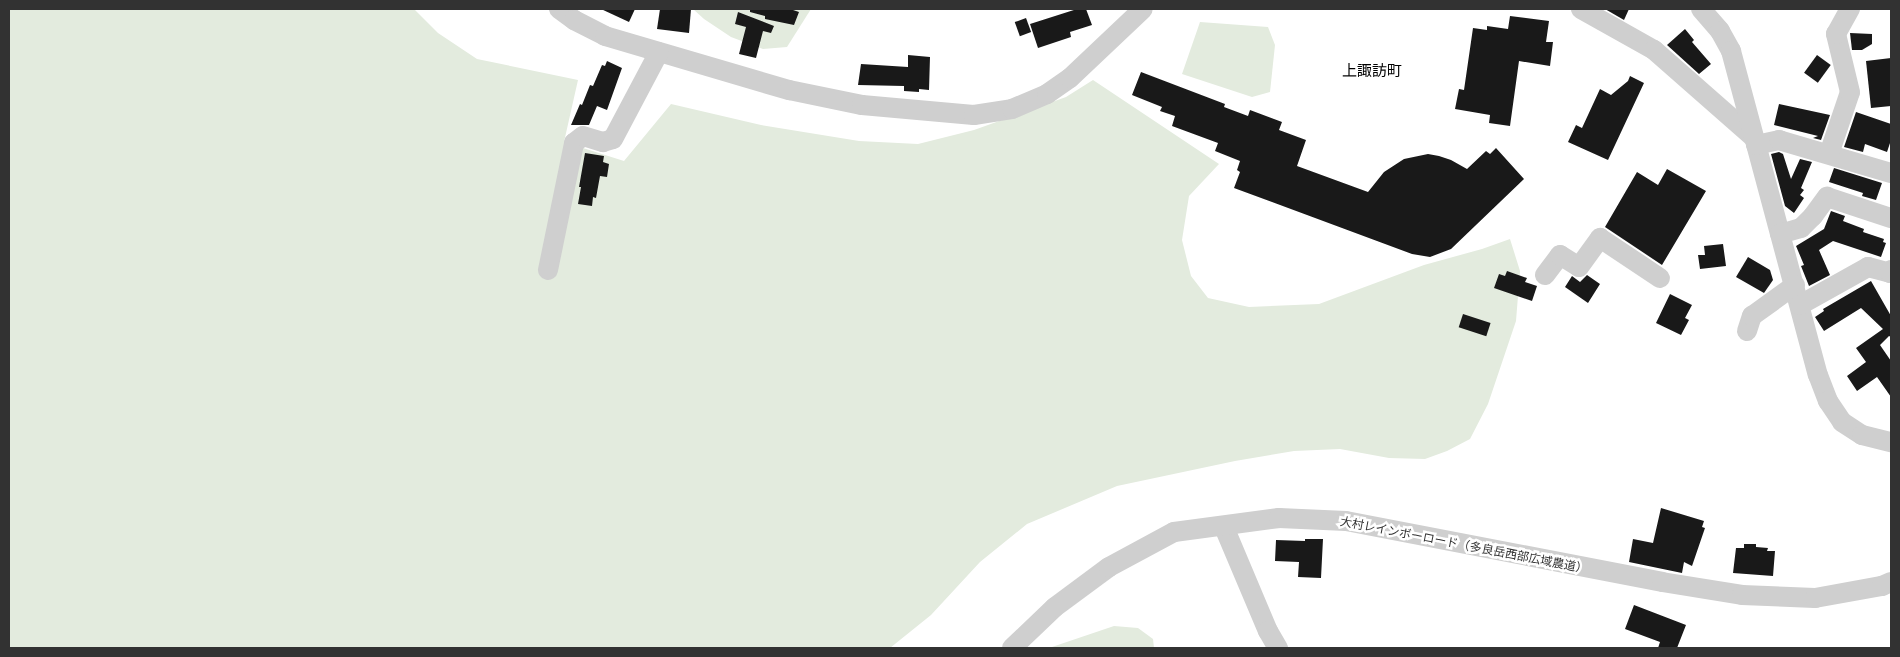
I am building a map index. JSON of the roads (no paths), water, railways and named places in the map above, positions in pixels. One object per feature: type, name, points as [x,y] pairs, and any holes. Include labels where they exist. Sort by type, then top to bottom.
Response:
[{"type":"street","points":[[559,9],[574,20],[605,36],[789,90],[862,105],[974,115],[1012,109],[1047,94],[1070,78],[1143,9]]},
{"type":"street","points":[[1581,9],[1654,50],[1755,141],[1779,140],[1891,173]]},
{"type":"street","points":[[1701,9],[1720,31],[1731,51],[1818,375],[1832,408],[1842,422],[1862,435],[1891,442]]},
{"type":"street","points":[[1829,154],[1850,92],[1836,34],[1850,9]]},
{"type":"street","points":[[548,270],[574,143],[583,136],[603,142],[613,139],[659,52]]},
{"type":"street","points":[[1780,234],[1801,228],[1827,197],[1891,218]]},
{"type":"street","points":[[1545,275],[1560,255],[1579,267],[1600,238],[1660,278]]},
{"type":"street","points":[[1800,305],[1868,267],[1890,273],[1891,270]]},
{"type":"street","points":[[1747,332],[1752,316],[1795,285]]},
{"type":"street","name":"大村レインボーロード（多良岳西部広域農道）","points":[[1012,648],[1055,607],[1109,567],[1174,532],[1224,527],[1279,518],[1346,521],[1662,582],[1742,595],[1815,598],[1882,586],[1891,582]]},
{"type":"street","points":[[1224,527],[1268,631],[1278,648]]},
{"type":"district","name":"上諏訪町","points":[[1372,71]]}]
